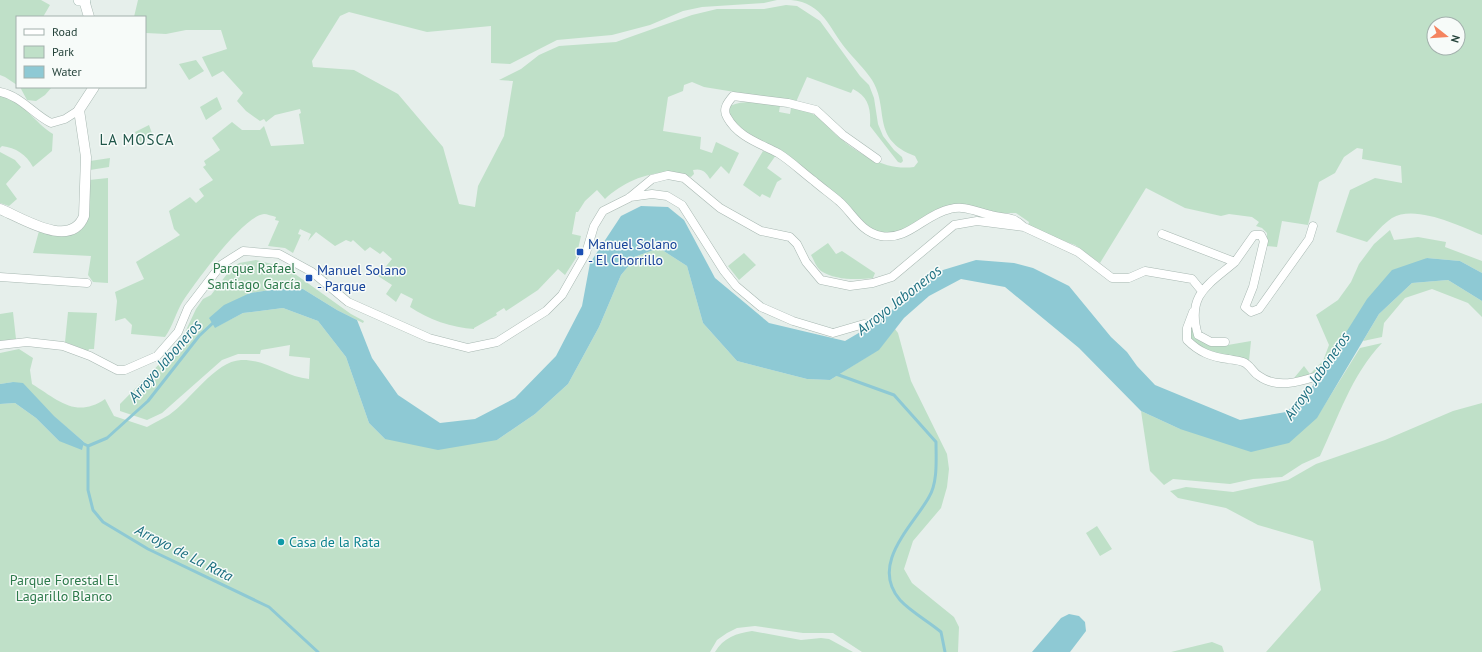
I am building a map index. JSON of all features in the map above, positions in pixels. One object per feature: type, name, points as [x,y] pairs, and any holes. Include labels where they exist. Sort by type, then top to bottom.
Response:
[{"type":"main road","points":[[79,0],[84,0]]},
{"type":"street","points":[[84,0],[89,16]]},
{"type":"street","points":[[0,92],[20,100],[40,117],[51,123],[65,118],[79,110],[93,88]]},
{"type":"street","points":[[877,159],[843,135],[816,110],[788,103],[733,96],[726,104],[726,116],[734,127],[750,140],[778,154],[790,162],[841,203],[854,219],[869,232],[881,236],[892,237],[914,229],[933,215],[949,209],[968,207],[991,215],[1016,219],[1024,227]]},
{"type":"street","points":[[0,209],[48,230],[68,232],[81,223],[84,216],[86,157],[79,110]]},
{"type":"street","points":[[0,345],[27,342],[63,346],[90,356],[109,367],[125,370],[157,356],[178,332],[188,308],[221,265],[243,251],[278,254],[312,272],[348,302],[429,338],[468,348],[497,342],[546,311],[562,295],[586,253],[594,226],[603,212],[629,198],[652,179],[668,175],[684,178],[720,208],[761,231],[790,237],[797,244],[806,262],[821,280],[850,286],[873,283],[892,277],[954,225],[977,221],[1024,227],[1078,252],[1112,278],[1129,278],[1145,270],[1192,280],[1201,290]]},
{"type":"street","points":[[629,198],[652,194],[667,196],[682,205],[724,271],[736,286],[761,307],[793,321],[833,333],[864,324]]},
{"type":"street","points":[[1313,226],[1309,239],[1259,309],[1251,312],[1245,307],[1260,264],[1264,241],[1261,235],[1254,235],[1235,262],[1201,290],[1187,328],[1187,340],[1196,350],[1210,356],[1243,362],[1251,367],[1257,376],[1270,382],[1292,384],[1318,376]]},
{"type":"street","points":[[1162,234],[1235,262]]},
{"type":"street","points":[[0,277],[87,283]]},
{"type":"street","points":[[1193,312],[1198,335],[1211,342],[1225,342]]},
{"type":"green space","points":[[0,0],[41,0],[50,5],[44,16],[16,16],[16,84],[0,75]]},
{"type":"green space","points":[[138,0],[777,0],[764,3],[702,7],[683,11],[650,25],[612,35],[557,40],[510,64],[491,63],[491,26],[427,32],[349,12],[340,16],[312,61],[313,67],[354,70],[398,94],[443,147],[459,204],[475,207],[478,186],[504,136],[513,81],[499,80],[521,69],[539,55],[559,46],[616,42],[692,15],[717,9],[764,9],[786,5],[797,6],[820,21],[860,76],[869,85],[874,98],[878,124],[883,136],[894,150],[902,157],[903,161],[901,163],[898,162],[870,126],[868,104],[863,96],[853,89],[851,93],[807,77],[796,102],[704,87],[692,82],[684,85],[683,91],[668,97],[663,131],[701,137],[700,149],[712,153],[716,142],[739,153],[729,174],[721,166],[710,179],[701,170],[693,170],[694,174],[691,177],[668,173],[645,176],[624,185],[605,199],[597,190],[585,201],[578,212],[576,212],[572,234],[581,236],[576,258],[565,275],[558,269],[538,290],[506,311],[504,308],[496,313],[497,315],[474,329],[449,325],[432,319],[410,307],[413,299],[401,293],[396,302],[386,294],[392,285],[378,276],[392,259],[383,251],[380,254],[370,247],[365,251],[353,240],[351,242],[346,240],[335,246],[316,232],[308,241],[311,234],[300,229],[298,234],[301,235],[293,253],[285,248],[268,246],[279,221],[275,220],[276,217],[264,214],[255,218],[244,226],[208,266],[183,301],[165,337],[131,334],[132,325],[125,318],[115,321],[117,301],[115,292],[144,279],[136,262],[180,235],[174,229],[169,211],[190,197],[196,203],[204,196],[199,189],[213,180],[203,167],[206,165],[204,161],[220,150],[212,138],[232,122],[242,130],[260,130],[264,126],[271,146],[304,144],[299,114],[301,113],[300,109],[275,115],[266,122],[264,119],[260,121],[246,111],[237,101],[243,93],[223,71],[212,77],[202,57],[227,49],[221,30],[186,30],[166,34],[146,33],[146,16],[134,16]]},
{"type":"green space","points":[[791,0],[1482,0],[1482,235],[1450,222],[1413,213],[1402,214],[1392,218],[1367,242],[1336,232],[1350,190],[1375,178],[1402,183],[1401,166],[1362,159],[1363,149],[1357,148],[1344,157],[1335,173],[1319,182],[1308,225],[1282,221],[1277,247],[1267,246],[1267,233],[1262,228],[1256,226],[1259,222],[1252,217],[1229,214],[1221,216],[1185,208],[1146,188],[1100,263],[1075,245],[1052,237],[1028,225],[1029,222],[1016,213],[993,213],[962,204],[889,235],[875,232],[861,223],[842,200],[752,139],[732,120],[729,113],[730,106],[749,102],[780,106],[779,112],[790,114],[791,108],[809,112],[815,115],[837,135],[865,156],[894,167],[914,167],[918,162],[915,156],[901,149],[892,141],[886,132],[880,102],[872,80],[846,49],[824,18],[811,6],[802,2]]},
{"type":"green space","points":[[196,60],[204,71],[189,80],[179,64]]},
{"type":"green space","points":[[21,88],[51,88],[45,95],[36,101],[27,100]]},
{"type":"green space","points":[[0,95],[16,102],[53,134],[52,151],[33,167],[20,152],[2,146],[0,148]]},
{"type":"green space","points":[[217,97],[222,109],[206,120],[200,107]]},
{"type":"green space","points":[[149,125],[153,136],[141,143],[135,132]]},
{"type":"green space","points":[[763,151],[776,155],[767,168],[782,179],[777,182],[770,198],[762,194],[760,197],[743,185]]},
{"type":"green space","points":[[0,152],[15,160],[21,167],[6,184],[17,199],[9,206],[0,203]]},
{"type":"green space","points":[[110,158],[109,167],[90,170],[90,161]]},
{"type":"green space","points":[[108,178],[108,283],[93,282],[88,275],[91,256],[33,253],[39,231],[60,236],[74,234],[80,231],[85,225],[89,214],[89,180]]},
{"type":"green space","points":[[1390,230],[1394,240],[1418,237],[1446,242],[1445,247],[1482,261],[1482,273],[1460,261],[1427,258],[1331,356],[1320,374],[1294,378],[1304,366],[1310,374],[1323,361],[1329,345],[1316,315],[1338,300],[1351,282],[1359,264],[1374,244]]},
{"type":"green space","points":[[828,243],[836,254],[842,251],[875,273],[873,278],[839,278],[821,271],[811,255]]},
{"type":"green space","points":[[659,248],[687,266],[703,323],[737,361],[807,379],[830,380],[878,350],[895,329],[898,333],[911,381],[947,454],[949,469],[947,487],[941,508],[913,541],[904,569],[912,583],[954,617],[959,627],[958,652],[862,652],[833,633],[803,633],[755,626],[737,628],[727,633],[717,640],[710,652],[0,652],[0,404],[15,403],[36,418],[59,441],[84,442],[13,382],[0,384],[0,353],[19,349],[33,358],[30,370],[32,384],[59,401],[67,405],[85,407],[95,405],[105,399],[114,416],[147,427],[177,409],[212,374],[231,362],[250,360],[300,378],[309,379],[310,358],[289,356],[290,345],[261,350],[260,354],[238,354],[222,360],[162,413],[147,420],[120,411],[120,404],[180,343],[196,309],[203,299],[211,295],[230,270],[239,263],[256,260],[276,265],[295,274],[351,314],[364,321],[363,323],[337,310],[303,289],[276,289],[250,293],[216,327],[243,313],[283,308],[318,321],[346,357],[369,423],[385,439],[497,440],[535,414],[568,384],[599,327],[621,275],[637,256]]},
{"type":"green space","points":[[744,253],[756,265],[739,280],[728,266]]},
{"type":"green space","points":[[1448,280],[1482,301],[1482,317],[1468,303],[1432,289],[1405,298],[1384,323],[1382,337],[1363,341],[1379,314],[1412,283]]},
{"type":"green space","points":[[13,312],[16,339],[0,341],[0,314]]},
{"type":"green space","points":[[68,312],[97,313],[94,349],[89,349],[88,351],[65,342]]},
{"type":"green space","points":[[1191,322],[1196,338],[1222,346],[1251,341],[1249,361],[1210,353],[1190,340]]},
{"type":"green space","points":[[1382,343],[1371,355],[1354,382],[1320,456],[1302,464],[1282,477],[1253,479],[1230,484],[1173,479],[1164,485],[1150,471],[1141,411],[1180,429],[1317,417],[1360,348]]},
{"type":"green space","points":[[1482,403],[1482,652],[1266,652],[1321,590],[1313,541],[1258,525],[1226,508],[1178,498],[1170,491],[1186,487],[1233,492],[1288,480],[1316,464],[1385,440],[1453,411]]},
{"type":"green space","points":[[1097,526],[1112,549],[1100,556],[1086,533]]},
{"type":"green space","points":[[752,631],[801,640],[821,638],[829,639],[853,652],[715,652],[722,643],[731,637]]},
{"type":"green space","points":[[1212,642],[1222,646],[1224,652],[1171,652]]},
{"type":"water","points":[[641,206],[668,207],[684,220],[715,278],[769,323],[845,341],[874,324],[943,270],[976,260],[1014,263],[1033,268],[1069,286],[1111,337],[1127,352],[1137,366],[1155,385],[1240,420],[1286,412],[1308,393],[1367,299],[1392,270],[1427,258],[1460,261],[1482,273],[1482,301],[1448,280],[1412,283],[1379,314],[1317,418],[1289,443],[1251,452],[1180,429],[1141,411],[1079,348],[1005,287],[961,279],[929,296],[904,318],[879,350],[830,380],[807,379],[737,361],[703,323],[687,266],[659,248],[637,256],[621,275],[599,327],[568,384],[535,414],[497,440],[438,450],[385,439],[369,423],[346,357],[318,321],[283,308],[243,313],[215,328],[209,318],[224,305],[250,293],[276,289],[303,289],[337,310],[357,320],[372,358],[398,395],[440,423],[475,419],[515,398],[556,356],[582,306],[590,263],[621,216]]},
{"type":"water","points":[[13,382],[23,383],[54,416],[84,442],[82,450],[59,441],[36,418],[15,403],[0,404],[0,384]]},
{"type":"water","points":[[1069,614],[1079,616],[1085,622],[1086,631],[1070,652],[1032,652],[1061,618]]},
{"type":"waterway","name":"Arroyo Jaboneros","points":[[80,442],[88,446],[107,438],[148,401],[199,336],[214,322]]},
{"type":"waterway","points":[[836,374],[894,395],[936,442],[936,470],[932,491],[897,546],[891,559],[889,573],[892,586],[900,600],[909,609],[941,632],[945,652]]},
{"type":"waterway","name":"Arroyo de La Rata","points":[[88,446],[88,490],[93,510],[103,522],[148,549],[269,607],[318,652]]},
{"type":"place","name":"Manuel Solano - El Chorrillo","points":[[580,252]]},
{"type":"place","name":"Manuel Solano - Parque","points":[[309,278]]},
{"type":"place","name":"Casa de la Rata","points":[[281,542]]},
{"type":"district","name":"LA MOSCA","points":[[137,140]]},
{"type":"park label","name":"Parque Rafael Santiago García","points":[[254,276]]},
{"type":"park label","name":"Parque Forestal El Lagarillo Blanco","points":[[64,588]]}]
